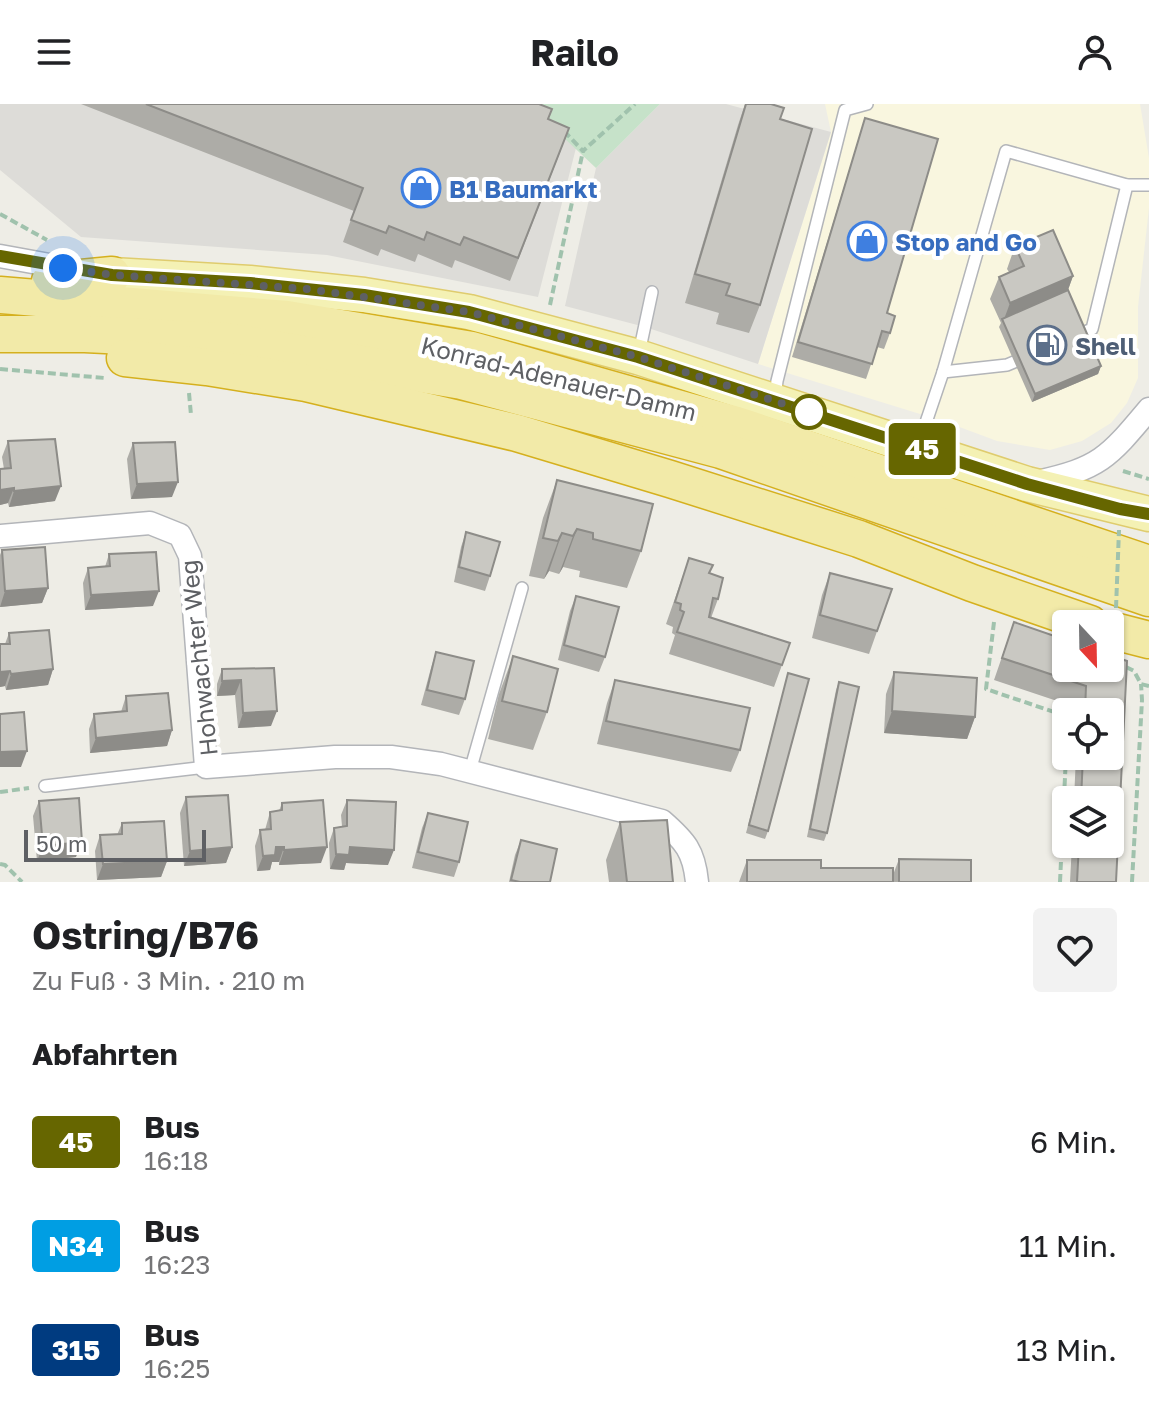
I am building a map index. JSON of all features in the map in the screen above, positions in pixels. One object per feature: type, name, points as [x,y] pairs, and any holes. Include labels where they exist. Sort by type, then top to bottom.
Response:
[{"type":"highway","points":[[0,286],[112,275]]},
{"type":"highway","name":"Konrad-Adenauer-Damm","points":[[0,295],[287,319],[472,350],[737,425],[1003,532]]},
{"type":"highway","name":"Konrad-Adenauer-Damm","points":[[0,334],[85,334],[227,341],[462,381],[721,450],[1003,532]]},
{"type":"highway","points":[[0,352],[83,354],[207,367],[306,383],[517,433],[859,539],[972,583],[1094,610]]},
{"type":"highway","points":[[1003,532],[1149,564]]},
{"type":"highway","points":[[1003,532],[1109,610]]},
{"type":"highway","points":[[1124,621],[1149,640]]},
{"type":"main road","name":"Konrad-Adenauer-Damm","points":[[112,275],[250,283],[364,295],[469,312],[638,357],[1129,518]]},
{"type":"street","points":[[0,256],[112,275]]},
{"type":"street","points":[[1027,484],[1093,466],[1115,449],[1149,409]]},
{"type":"street","name":"Hohwachter Weg","points":[[0,536],[150,523],[180,535],[190,556],[206,767],[335,757],[391,757],[441,764],[662,821],[684,840],[695,863],[697,882]]},
{"type":"lane","points":[[775,401],[777,381],[845,110],[867,104]]},
{"type":"lane","points":[[918,447],[943,372],[1006,151],[1127,185],[1149,185]]},
{"type":"lane","points":[[1064,341],[1092,329],[1127,185]]},
{"type":"lane","points":[[638,357],[652,292]]},
{"type":"lane","points":[[943,372],[1007,365],[1036,353]]},
{"type":"lane","points":[[470,771],[522,588]]},
{"type":"lane","points":[[45,786],[206,767]]},
{"type":"path","points":[[548,313],[583,151],[635,104]]},
{"type":"path","points":[[558,126],[583,151]]},
{"type":"path","points":[[0,214],[47,239]]},
{"type":"path","points":[[0,369],[109,379]]},
{"type":"path","points":[[189,390],[191,415]]},
{"type":"path","points":[[1116,465],[1127,474],[1149,479]]},
{"type":"path","points":[[1117,610],[1129,518]]},
{"type":"path","points":[[995,616],[986,689],[1052,711]]},
{"type":"path","points":[[1124,666],[1134,671],[1141,684],[1142,700],[1132,882]]},
{"type":"path","points":[[1141,684],[1149,686]]},
{"type":"path","points":[[1060,882],[1065,770]]},
{"type":"path","points":[[0,792],[45,786]]},
{"type":"path","points":[[0,864],[22,882]]},
{"type":"shaded area","points":[[0,104],[528,104],[576,148],[538,297],[327,255],[81,237],[0,170]]},
{"type":"shaded area","points":[[660,104],[726,104],[831,132],[758,364],[645,327],[565,306],[596,168]]},
{"type":"shaded area","points":[[825,104],[1140,104],[1149,158],[1149,208],[1138,307],[1138,378],[1127,403],[1111,423],[1082,441],[1050,450],[997,441],[946,422],[758,364],[831,132]]},
{"type":"green space","points":[[528,104],[660,104],[596,168]]},
{"type":"building","name":"B1 Baumarkt","points":[[146,104],[539,104],[552,109],[548,119],[569,128],[518,258],[464,237],[460,245],[427,232],[424,240],[389,226],[386,233],[351,220],[363,188]]},
{"type":"building","points":[[746,104],[771,104],[784,108],[780,119],[812,129],[760,305],[726,295],[730,284],[695,274]]},
{"type":"building","name":"Stop and Go","points":[[865,118],[938,139],[887,313],[895,316],[890,333],[882,331],[872,364],[798,342]]},
{"type":"building","points":[[1053,230],[1073,276],[1010,303],[999,277],[1024,266],[1015,246]]},
{"type":"building","points":[[1068,290],[1101,366],[1035,394],[1002,319]]},
{"type":"building","points":[[55,439],[61,486],[0,490],[0,469],[11,468],[8,441]]},
{"type":"building","points":[[175,442],[178,482],[137,484],[133,443]]},
{"type":"building","points":[[557,480],[653,504],[641,551],[593,539],[593,533],[577,529],[573,536],[562,533],[558,541],[543,538]]},
{"type":"building","points":[[466,532],[500,542],[490,576],[459,567]]},
{"type":"building","points":[[45,547],[48,588],[5,591],[2,550]]},
{"type":"building","points":[[156,552],[159,591],[91,595],[88,568],[110,566],[109,554]]},
{"type":"building","points":[[689,558],[713,565],[709,573],[723,578],[718,599],[713,598],[709,617],[790,643],[782,665],[677,632],[684,612],[680,610],[681,604],[675,602]]},
{"type":"building","points":[[830,573],[892,589],[877,631],[820,615]]},
{"type":"building","points":[[576,596],[619,607],[605,657],[564,645]]},
{"type":"building","points":[[1014,622],[1052,635],[1052,675],[1002,658]]},
{"type":"building","points":[[49,630],[53,669],[11,674],[10,671],[0,672],[0,644],[10,644],[9,633]]},
{"type":"building","points":[[436,652],[474,661],[465,699],[427,690]]},
{"type":"building","points":[[513,656],[558,669],[547,712],[502,701]]},
{"type":"building","points":[[1124,660],[1127,661],[1124,721],[1124,698],[1086,698],[1086,686],[1074,682],[1124,682]]},
{"type":"building","points":[[274,668],[277,711],[243,713],[241,680],[222,681],[222,669]]},
{"type":"building","points":[[894,672],[977,678],[975,717],[892,711]]},
{"type":"building","points":[[788,673],[809,679],[768,831],[749,825]]},
{"type":"building","points":[[615,680],[750,708],[740,750],[606,721]]},
{"type":"building","points":[[839,682],[859,687],[827,833],[810,829]]},
{"type":"building","points":[[168,693],[172,730],[96,738],[94,714],[127,711],[126,696]]},
{"type":"building","points":[[24,712],[27,751],[0,752],[0,714]]},
{"type":"building","points":[[1082,770],[1122,770],[1121,786],[1082,786]]},
{"type":"building","points":[[228,795],[232,847],[190,851],[186,797]]},
{"type":"building","points":[[79,798],[82,842],[43,846],[39,801]]},
{"type":"building","points":[[323,800],[327,847],[284,850],[284,847],[276,847],[275,855],[263,856],[260,830],[271,829],[270,812],[282,810],[282,803]]},
{"type":"building","points":[[347,800],[396,802],[394,850],[350,847],[349,855],[336,854],[334,828],[347,826]]},
{"type":"building","points":[[428,813],[468,822],[459,862],[418,852]]},
{"type":"building","points":[[667,820],[673,882],[627,882],[620,822]]},
{"type":"building","points":[[164,821],[167,861],[103,864],[100,835],[122,834],[122,823]]},
{"type":"building","points":[[521,840],[557,849],[550,882],[511,880]]},
{"type":"building","points":[[1078,858],[1117,858],[1116,882],[1077,882]]},
{"type":"building","points":[[899,859],[971,860],[971,882],[899,882]]},
{"type":"building","points":[[747,860],[821,860],[821,868],[893,868],[893,882],[747,882]]},
{"type":"bus line","name":"45","points":[[0,256],[112,275],[250,283],[364,295],[469,312],[638,357],[1027,484],[1149,514]]},
{"type":"place","name":"B1 Baumarkt","points":[[421,188]]},
{"type":"place","name":"Stop and Go","points":[[867,241]]},
{"type":"place","name":"Shell","points":[[1047,345]]},
{"type":"route","points":[[63,268],[112,275],[250,283],[364,295],[469,312],[638,357],[809,412]]}]
